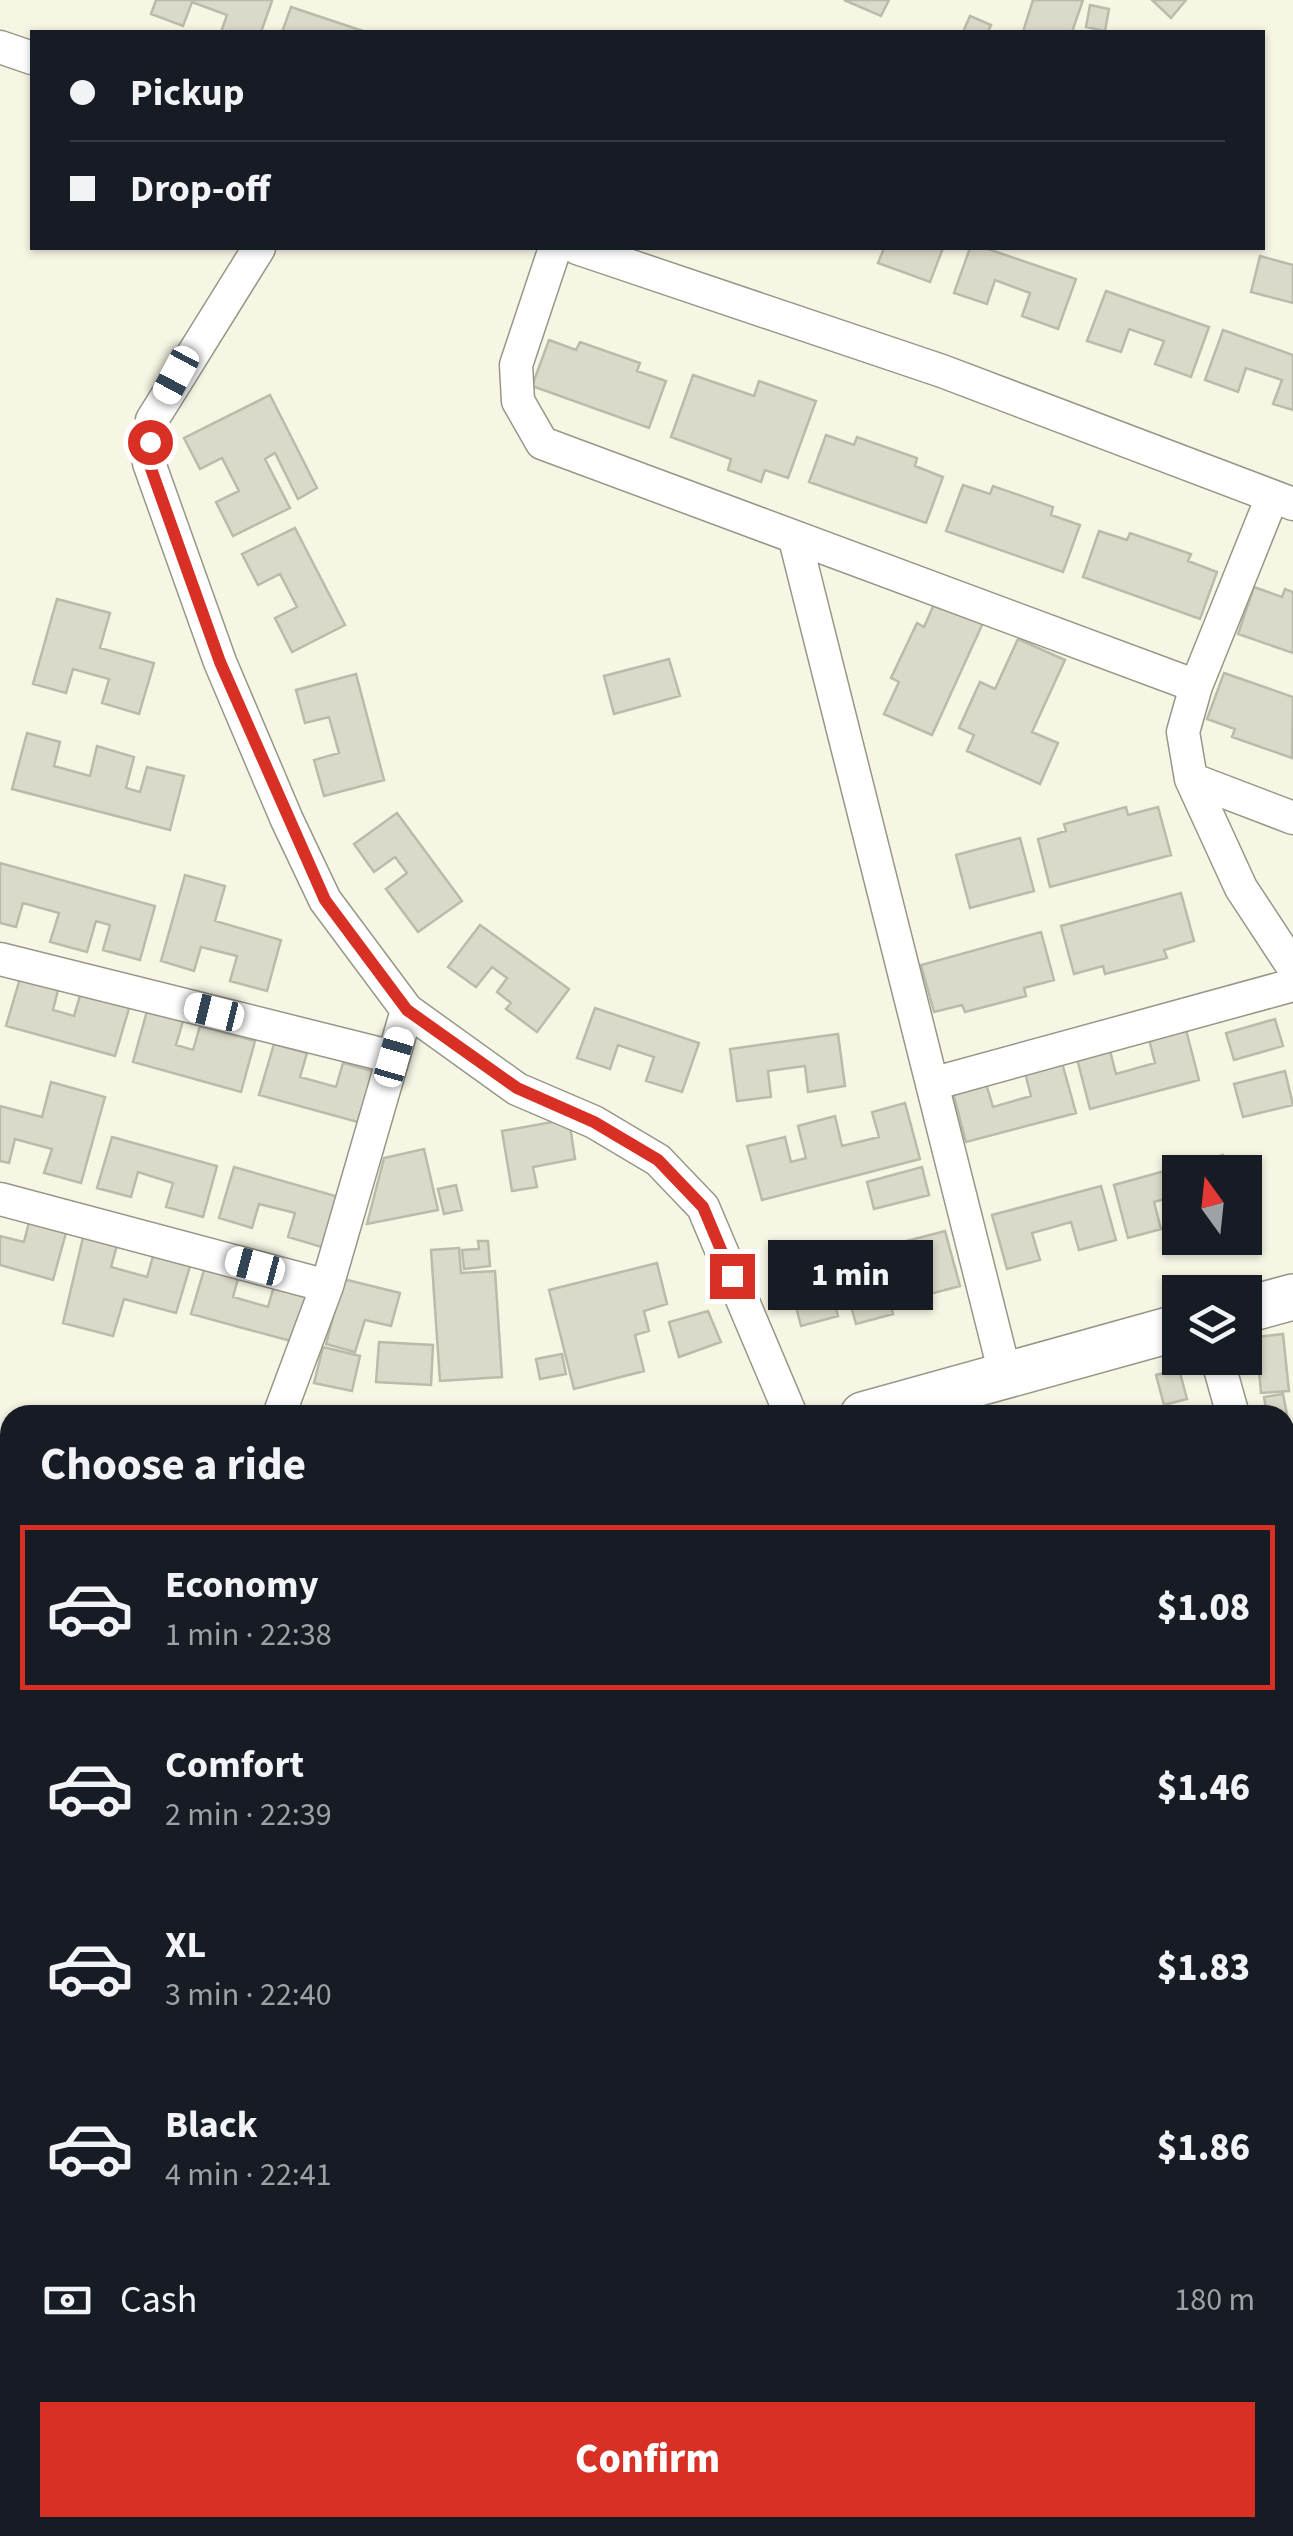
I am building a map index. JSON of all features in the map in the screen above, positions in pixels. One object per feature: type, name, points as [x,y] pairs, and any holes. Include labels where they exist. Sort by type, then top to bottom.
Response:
[{"type":"street","points":[[0,46],[30,57]]},
{"type":"street","points":[[258,250],[152,420],[149,463],[220,662],[294,836],[325,900],[407,1010],[517,1088],[594,1122],[658,1160],[703,1207],[786,1405]]},
{"type":"street","points":[[554,250],[516,365],[518,400],[542,444],[1196,686]]},
{"type":"street","points":[[583,250],[942,372],[1282,500],[1196,686],[1183,732],[1190,779],[1242,888],[1293,967]]},
{"type":"street","points":[[795,539],[1006,1374]]},
{"type":"street","points":[[1190,779],[1293,818]]},
{"type":"street","points":[[0,958],[394,1057]]},
{"type":"street","points":[[932,1084],[1293,986]]},
{"type":"street","points":[[283,1405],[328,1286],[407,1010]]},
{"type":"street","points":[[0,1199],[328,1286]]},
{"type":"street","points":[[1262,1305],[1293,1297]]},
{"type":"street","points":[[898,1405],[1162,1332]]},
{"type":"street","points":[[1222,1375],[1230,1405]]},
{"type":"building","points":[[156,0],[272,1],[262,30],[222,30],[227,15],[192,2],[183,26],[151,14]]},
{"type":"building","points":[[844,0],[889,0],[881,16]]},
{"type":"building","points":[[1033,0],[1083,0],[1073,30],[1024,30]]},
{"type":"building","points":[[1152,0],[1186,0],[1171,18]]},
{"type":"building","points":[[1090,5],[1109,9],[1105,30],[1086,27]]},
{"type":"building","points":[[291,7],[360,30],[283,30]]},
{"type":"building","points":[[970,16],[991,25],[989,30],[964,30]]},
{"type":"building","points":[[883,250],[942,250],[930,282],[878,263]]},
{"type":"building","points":[[969,250],[991,250],[1076,279],[1058,329],[1022,316],[1030,293],[995,280],[987,304],[954,293]]},
{"type":"building","points":[[1260,256],[1293,265],[1293,303],[1251,292]]},
{"type":"building","points":[[1106,291],[1209,327],[1191,377],[1155,364],[1164,341],[1129,329],[1121,352],[1087,341]]},
{"type":"building","points":[[1223,330],[1293,355],[1293,410],[1273,404],[1282,380],[1246,368],[1238,392],[1205,380]]},
{"type":"building","points":[[549,340],[576,350],[580,342],[640,363],[637,371],[666,381],[649,428],[532,386]]},
{"type":"building","points":[[693,375],[754,396],[759,381],[816,401],[788,478],[765,470],[761,482],[728,470],[731,459],[671,437]]},
{"type":"building","points":[[270,395],[317,488],[298,499],[275,453],[265,459],[290,508],[233,536],[216,502],[239,491],[222,458],[200,469],[184,438]]},
{"type":"building","points":[[826,435],[854,445],[857,437],[917,458],[915,466],[943,477],[926,523],[809,482]]},
{"type":"building","points":[[963,485],[990,494],[993,486],[1053,507],[1051,515],[1080,525],[1063,572],[946,531]]},
{"type":"building","points":[[295,528],[345,625],[292,652],[275,618],[297,607],[280,574],[258,585],[242,554]]},
{"type":"building","points":[[1099,531],[1127,540],[1130,533],[1191,554],[1188,561],[1217,572],[1200,619],[1083,577]]},
{"type":"building","points":[[1254,587],[1282,597],[1285,589],[1293,592],[1293,653],[1238,634]]},
{"type":"building","points":[[57,599],[110,613],[100,648],[154,663],[139,714],[102,703],[109,679],[73,669],[66,693],[33,684]]},
{"type":"building","points":[[935,602],[983,623],[932,735],[884,714],[899,682],[891,678],[917,623],[924,627]]},
{"type":"building","points":[[1018,639],[1065,660],[1032,732],[1058,743],[1040,784],[967,751],[974,735],[959,728],[980,682],[995,689]]},
{"type":"building","points":[[669,659],[680,696],[614,714],[604,676]]},
{"type":"building","points":[[1224,673],[1293,697],[1292,758],[1232,737],[1235,729],[1207,719]]},
{"type":"building","points":[[356,674],[384,780],[324,796],[314,760],[339,753],[329,717],[305,723],[296,690]]},
{"type":"building","points":[[27,733],[60,742],[54,766],[90,776],[97,746],[134,757],[126,788],[140,792],[147,767],[184,776],[170,830],[12,789]]},
{"type":"building","points":[[1126,807],[1128,815],[1158,807],[1171,855],[1050,887],[1038,839],[1066,831],[1064,824]]},
{"type":"building","points":[[397,813],[462,901],[418,932],[386,889],[407,873],[395,857],[374,872],[354,844]]},
{"type":"building","points":[[1020,838],[1034,891],[970,908],[956,855]]},
{"type":"building","points":[[0,863],[155,906],[140,960],[103,950],[110,925],[96,921],[87,952],[50,942],[59,913],[23,903],[16,927],[0,923]]},
{"type":"building","points":[[185,875],[225,886],[215,921],[281,940],[267,991],[230,981],[237,956],[201,947],[194,971],[161,961]]},
{"type":"building","points":[[1181,893],[1194,941],[1164,950],[1167,958],[1105,974],[1103,966],[1074,974],[1061,926]]},
{"type":"building","points":[[480,925],[569,989],[537,1032],[506,1009],[511,1003],[497,992],[507,978],[492,967],[476,987],[448,967]]},
{"type":"building","points":[[1041,932],[1054,980],[1024,988],[1026,996],[965,1012],[962,1005],[934,1012],[921,965]]},
{"type":"building","points":[[21,975],[59,986],[53,1010],[74,1016],[81,992],[130,1005],[115,1056],[6,1026]]},
{"type":"building","points":[[595,1008],[699,1043],[682,1092],[646,1081],[654,1057],[618,1045],[610,1069],[577,1058]]},
{"type":"building","points":[[147,1011],[183,1021],[176,1045],[193,1050],[200,1026],[255,1041],[241,1092],[133,1062]]},
{"type":"building","points":[[1275,1019],[1283,1046],[1234,1060],[1226,1033]]},
{"type":"building","points":[[1185,1026],[1199,1080],[1090,1109],[1076,1055],[1109,1047],[1116,1074],[1155,1063],[1148,1035]]},
{"type":"building","points":[[838,1034],[845,1086],[808,1092],[805,1066],[768,1071],[771,1097],[737,1101],[730,1049]]},
{"type":"building","points":[[274,1044],[307,1053],[300,1077],[336,1087],[343,1063],[380,1073],[365,1124],[259,1095]]},
{"type":"building","points":[[1061,1059],[1076,1113],[966,1142],[952,1089],[985,1080],[993,1107],[1031,1096],[1024,1069]]},
{"type":"building","points":[[1285,1071],[1293,1105],[1243,1117],[1234,1084]]},
{"type":"building","points":[[51,1082],[105,1097],[81,1183],[44,1173],[52,1149],[15,1139],[9,1163],[0,1161],[0,1106],[42,1117]]},
{"type":"building","points":[[905,1103],[920,1159],[762,1200],[747,1146],[785,1137],[791,1162],[806,1158],[798,1126],[835,1116],[842,1146],[879,1137],[872,1112]]},
{"type":"building","points":[[569,1119],[575,1159],[533,1167],[537,1187],[512,1191],[502,1131]]},
{"type":"building","points":[[112,1137],[217,1166],[203,1217],[166,1207],[173,1183],[138,1172],[131,1197],[97,1188]]},
{"type":"building","points":[[424,1149],[438,1210],[367,1224],[384,1158]]},
{"type":"building","points":[[234,1167],[339,1197],[325,1248],[288,1237],[295,1213],[259,1204],[252,1228],[219,1218]]},
{"type":"building","points":[[922,1167],[929,1195],[874,1209],[867,1182]]},
{"type":"building","points":[[1162,1172],[1162,1200],[1154,1202],[1161,1229],[1128,1238],[1114,1185]]},
{"type":"building","points":[[456,1185],[462,1210],[444,1214],[438,1189]]},
{"type":"building","points":[[1101,1186],[1116,1240],[1079,1250],[1071,1222],[1032,1233],[1040,1260],[1007,1269],[992,1215]]},
{"type":"building","points":[[30,1218],[67,1229],[53,1280],[0,1265],[0,1236],[24,1242]]},
{"type":"building","points":[[945,1231],[960,1286],[926,1295],[919,1270],[884,1280],[893,1314],[856,1324],[846,1288],[831,1291],[838,1316],[801,1326],[787,1272]]},
{"type":"building","points":[[84,1233],[118,1242],[111,1267],[147,1277],[154,1253],[191,1263],[176,1313],[124,1299],[113,1336],[63,1323]]},
{"type":"building","points":[[478,1241],[488,1241],[490,1266],[464,1269],[462,1250],[479,1249]]},
{"type":"building","points":[[459,1248],[461,1273],[495,1271],[502,1377],[440,1381],[431,1250]]},
{"type":"building","points":[[206,1263],[240,1272],[233,1297],[268,1307],[275,1282],[312,1292],[298,1343],[191,1314]]},
{"type":"building","points":[[657,1263],[667,1304],[644,1311],[649,1331],[635,1335],[644,1371],[574,1389],[549,1290]]},
{"type":"building","points":[[343,1279],[400,1293],[391,1326],[365,1320],[355,1352],[326,1344]]},
{"type":"building","points":[[708,1311],[721,1342],[679,1357],[669,1322]]},
{"type":"building","points":[[1283,1334],[1289,1391],[1261,1393],[1262,1336]]},
{"type":"building","points":[[379,1342],[433,1345],[431,1385],[376,1382]]},
{"type":"building","points":[[323,1347],[360,1356],[352,1391],[314,1383]]},
{"type":"building","points":[[562,1354],[566,1374],[540,1379],[536,1359]]},
{"type":"building","points":[[1156,1375],[1181,1375],[1187,1399],[1164,1405]]},
{"type":"building","points":[[1283,1394],[1285,1405],[1265,1405],[1264,1397]]},
{"type":"route","points":[[150,442],[149,463],[220,662],[325,900],[407,1010],[517,1088],[594,1122],[658,1160],[703,1207],[732,1276]]}]
